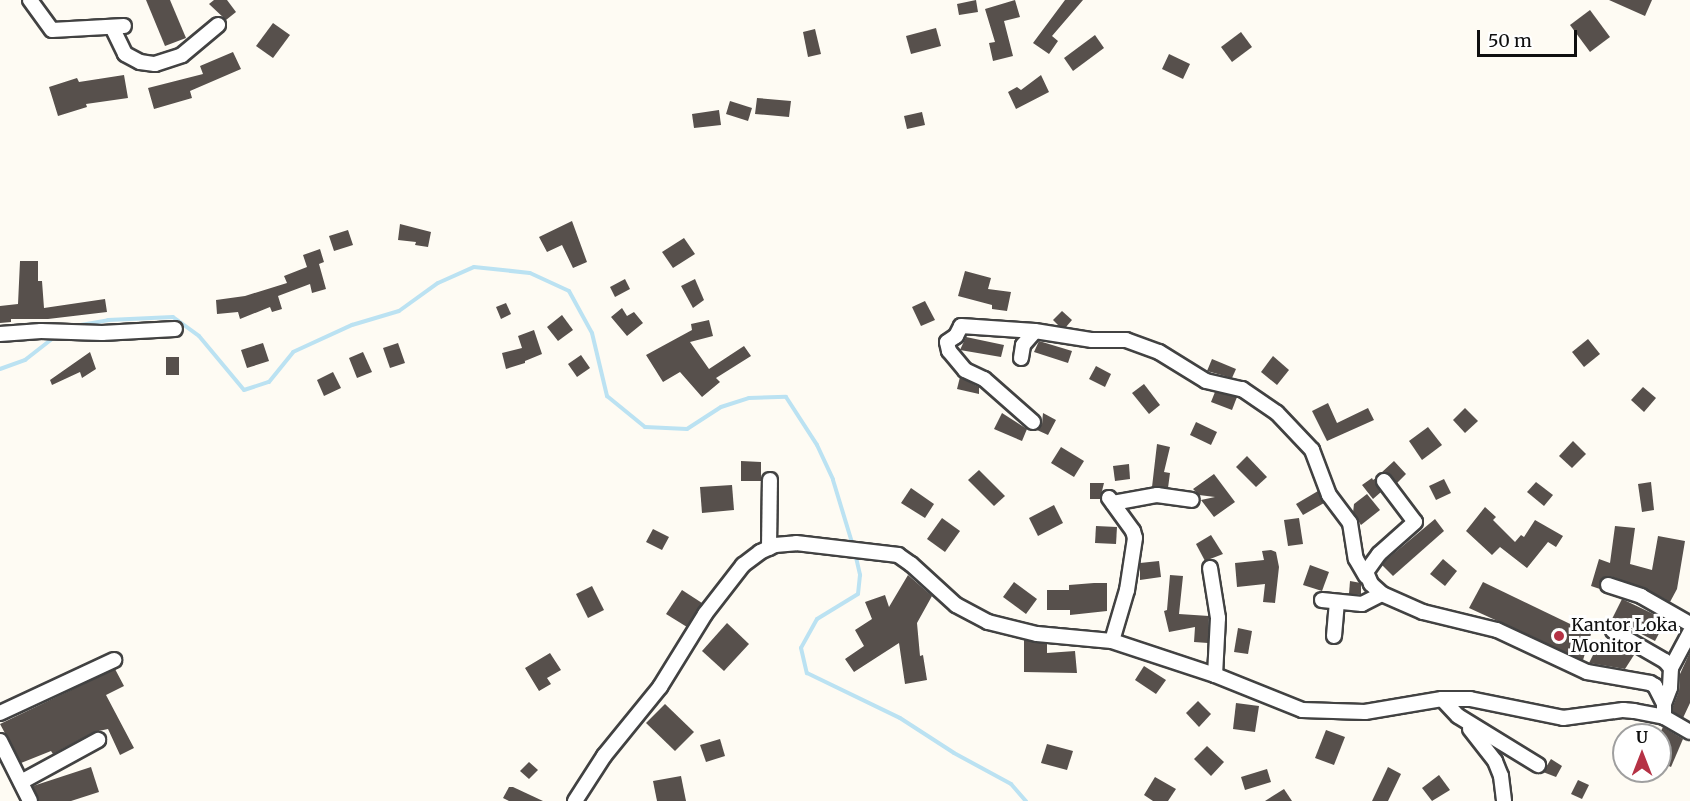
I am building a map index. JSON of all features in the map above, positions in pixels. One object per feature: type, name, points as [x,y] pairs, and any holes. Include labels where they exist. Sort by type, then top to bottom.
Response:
[{"type":"street","points":[[30,0],[52,30],[118,27],[125,54],[140,62],[154,64],[182,55],[218,25]]},
{"type":"street","points":[[1033,422],[984,379],[965,370],[949,351],[947,342],[966,325],[1035,331],[1092,340],[1126,340],[1160,352],[1206,381],[1242,389],[1277,413],[1312,450],[1319,463],[1329,495],[1350,522],[1356,559],[1371,584],[1382,594],[1423,612],[1497,630],[1587,672],[1650,683],[1655,686],[1664,711],[1690,732]]},
{"type":"street","points":[[0,334],[176,329]]},
{"type":"street","points":[[1021,358],[1023,345],[1035,331]]},
{"type":"street","points":[[769,548],[770,480]]},
{"type":"street","points":[[1366,576],[1369,566],[1415,522],[1384,481]]},
{"type":"street","points":[[1112,641],[1127,590],[1135,538],[1133,531],[1111,500],[1156,495],[1192,500]]},
{"type":"street","points":[[575,801],[604,756],[660,687],[743,564],[769,548],[796,543],[898,555],[956,605],[988,622],[1037,634],[1112,641],[1215,675],[1289,706],[1313,712],[1365,712],[1442,699],[1486,701],[1563,718],[1623,710],[1664,711]]},
{"type":"street","points":[[1210,568],[1218,618],[1215,675]]},
{"type":"street","points":[[1608,585],[1641,596],[1690,624]]},
{"type":"street","points":[[1322,600],[1362,604],[1382,594]]},
{"type":"street","points":[[1334,636],[1337,603]]},
{"type":"street","points":[[1613,631],[1662,658],[1671,668]]},
{"type":"street","points":[[1664,711],[1670,688],[1671,668],[1690,633]]},
{"type":"street","points":[[0,713],[114,660]]},
{"type":"street","points":[[1442,699],[1483,743],[1495,761],[1501,776],[1504,801]]},
{"type":"street","points":[[1458,716],[1538,765]]},
{"type":"street","points":[[21,782],[98,740]]},
{"type":"street","points":[[0,741],[30,801]]},
{"type":"building","points":[[146,0],[170,0],[186,38],[165,46]]},
{"type":"building","points":[[214,0],[227,0],[236,12],[226,20],[209,4]]},
{"type":"building","points":[[976,0],[978,12],[959,15],[957,4]]},
{"type":"building","points":[[1015,0],[1020,17],[1004,21],[1013,56],[993,61],[989,43],[995,42],[985,9]]},
{"type":"building","points":[[1065,0],[1083,0],[1052,36],[1058,41],[1049,54],[1033,43]]},
{"type":"building","points":[[1609,0],[1652,0],[1645,16]]},
{"type":"building","points":[[1590,10],[1610,37],[1590,52],[1570,25]]},
{"type":"building","points":[[273,23],[290,35],[273,58],[256,46]]},
{"type":"building","points":[[936,28],[941,46],[911,54],[906,36]]},
{"type":"building","points":[[815,29],[821,54],[808,57],[803,32]]},
{"type":"building","points":[[1241,32],[1252,47],[1232,62],[1221,47]]},
{"type":"building","points":[[1095,35],[1104,48],[1073,71],[1064,58]]},
{"type":"building","points":[[233,52],[241,69],[190,91],[192,98],[154,109],[148,88],[203,74],[200,66]]},
{"type":"building","points":[[1169,54],[1190,64],[1183,79],[1162,69]]},
{"type":"building","points":[[124,75],[128,98],[86,104],[87,107],[58,116],[49,87],[77,78],[79,82]]},
{"type":"building","points":[[1041,75],[1049,92],[1016,109],[1008,92],[1017,87],[1021,90]]},
{"type":"building","points":[[757,98],[791,101],[789,117],[755,114]]},
{"type":"building","points":[[730,101],[752,108],[748,121],[726,114]]},
{"type":"building","points":[[719,110],[721,125],[694,128],[692,114]]},
{"type":"building","points":[[922,112],[925,125],[907,129],[904,116]]},
{"type":"building","points":[[572,221],[587,262],[573,268],[562,245],[547,252],[539,237]]},
{"type":"building","points":[[400,224],[431,232],[428,247],[415,245],[416,242],[398,240]]},
{"type":"building","points":[[348,230],[353,245],[334,251],[329,236]]},
{"type":"building","points":[[684,238],[695,254],[673,268],[662,252]]},
{"type":"building","points":[[320,249],[324,262],[319,264],[326,289],[312,293],[310,284],[278,296],[282,309],[272,312],[270,307],[240,319],[238,312],[217,314],[216,300],[245,296],[287,283],[284,276],[307,267],[303,255]]},
{"type":"building","points":[[20,261],[38,261],[38,281],[42,281],[44,308],[105,299],[107,312],[48,319],[11,319],[11,322],[0,323],[0,306],[18,304]]},
{"type":"building","points":[[965,271],[991,278],[988,289],[1011,292],[1007,311],[992,309],[992,305],[958,296]]},
{"type":"building","points":[[625,279],[630,289],[615,297],[610,287]]},
{"type":"building","points":[[695,279],[704,300],[693,308],[681,286]]},
{"type":"building","points":[[925,301],[935,320],[921,326],[912,307]]},
{"type":"building","points":[[506,303],[511,314],[501,319],[496,307]]},
{"type":"building","points":[[622,308],[627,316],[634,312],[643,323],[627,336],[611,317]]},
{"type":"building","points":[[1062,311],[1072,320],[1066,327],[1059,326],[1053,320]]},
{"type":"building","points":[[562,315],[573,330],[558,341],[547,327]]},
{"type":"building","points":[[709,320],[713,336],[690,342],[709,369],[744,346],[751,356],[716,378],[720,382],[702,397],[680,372],[663,382],[646,355],[692,330],[691,324]]},
{"type":"building","points":[[534,330],[542,354],[506,369],[502,353],[522,348],[518,336]]},
{"type":"building","points":[[966,337],[1004,345],[1001,357],[960,350]]},
{"type":"building","points":[[1588,339],[1600,354],[1584,367],[1572,352]]},
{"type":"building","points":[[1039,341],[1072,351],[1068,363],[1034,352]]},
{"type":"building","points":[[263,343],[269,361],[247,368],[241,350]]},
{"type":"building","points":[[398,343],[405,363],[390,368],[383,348]]},
{"type":"building","points":[[90,352],[96,369],[82,378],[80,372],[52,385],[50,380]]},
{"type":"building","points":[[363,352],[372,372],[357,378],[349,358]]},
{"type":"building","points":[[581,355],[590,368],[577,377],[568,364]]},
{"type":"building","points":[[1273,356],[1289,370],[1277,385],[1261,372]]},
{"type":"building","points":[[166,357],[179,357],[179,375],[166,375]]},
{"type":"building","points":[[1212,359],[1236,369],[1232,378],[1207,371]]},
{"type":"building","points":[[1096,366],[1111,374],[1105,387],[1089,379]]},
{"type":"building","points":[[333,372],[341,388],[324,396],[317,380]]},
{"type":"building","points":[[960,377],[979,387],[979,394],[957,389]]},
{"type":"building","points":[[1144,384],[1160,405],[1149,414],[1132,393]]},
{"type":"building","points":[[1643,387],[1656,398],[1644,412],[1631,400]]},
{"type":"building","points":[[1215,392],[1237,397],[1232,410],[1211,402]]},
{"type":"building","points":[[1328,403],[1337,423],[1368,408],[1374,420],[1327,441],[1312,411]]},
{"type":"building","points":[[1465,408],[1478,421],[1465,433],[1453,420]]},
{"type":"building","points":[[1002,413],[1027,429],[1022,441],[994,429]]},
{"type":"building","points":[[1043,413],[1056,420],[1048,435],[1037,430],[1042,424]]},
{"type":"building","points":[[1196,422],[1217,432],[1211,445],[1190,435]]},
{"type":"building","points":[[1428,427],[1442,445],[1422,460],[1409,441]]},
{"type":"building","points":[[1573,441],[1586,454],[1572,468],[1559,456]]},
{"type":"building","points":[[1157,444],[1170,447],[1164,472],[1170,473],[1168,488],[1152,487]]},
{"type":"building","points":[[1061,447],[1084,461],[1074,477],[1051,463]]},
{"type":"building","points":[[1247,456],[1267,477],[1256,487],[1236,467]]},
{"type":"building","points":[[741,461],[761,462],[761,481],[741,481]]},
{"type":"building","points":[[1394,461],[1406,474],[1397,483],[1388,473],[1381,473]]},
{"type":"building","points":[[1129,464],[1130,479],[1115,481],[1113,466]]},
{"type":"building","points":[[979,470],[1005,496],[994,506],[968,480]]},
{"type":"building","points":[[1214,474],[1235,502],[1214,517],[1201,500],[1215,497],[1199,495],[1193,489]]},
{"type":"building","points":[[1372,478],[1373,480],[1376,478],[1381,492],[1373,499],[1362,485]]},
{"type":"building","points":[[1444,479],[1451,493],[1436,500],[1429,486]]},
{"type":"building","points":[[1536,482],[1553,495],[1544,506],[1527,492]]},
{"type":"building","points":[[1651,482],[1654,510],[1642,512],[1638,484]]},
{"type":"building","points":[[1090,483],[1104,483],[1100,499],[1090,499]]},
{"type":"building","points":[[732,485],[734,510],[702,513],[700,487]]},
{"type":"building","points":[[911,488],[934,504],[925,518],[901,503]]},
{"type":"building","points":[[1318,491],[1324,503],[1303,515],[1296,504]]},
{"type":"building","points":[[1367,494],[1380,510],[1361,525],[1353,513],[1354,504]]},
{"type":"building","points":[[1054,505],[1063,523],[1038,536],[1029,518]]},
{"type":"building","points":[[1485,507],[1496,517],[1493,520],[1515,542],[1521,535],[1524,537],[1535,520],[1563,536],[1556,547],[1548,542],[1527,568],[1500,547],[1492,555],[1466,531]]},
{"type":"building","points":[[942,518],[960,531],[945,552],[927,539]]},
{"type":"building","points":[[1299,518],[1303,544],[1288,546],[1284,520]]},
{"type":"building","points":[[1435,519],[1444,531],[1393,576],[1382,565]]},
{"type":"building","points":[[1096,526],[1117,527],[1116,544],[1095,543]]},
{"type":"building","points":[[1615,526],[1635,528],[1630,564],[1652,570],[1658,536],[1685,541],[1677,589],[1670,602],[1644,588],[1610,576],[1602,579],[1600,589],[1591,586],[1599,559],[1610,563]]},
{"type":"building","points":[[653,529],[669,537],[662,550],[646,542]]},
{"type":"building","points":[[1211,535],[1223,554],[1205,561],[1196,544]]},
{"type":"building","points":[[1262,551],[1276,552],[1279,567],[1275,603],[1263,602],[1265,584],[1237,587],[1235,563],[1264,560]]},
{"type":"building","points":[[1443,559],[1457,571],[1445,586],[1430,574]]},
{"type":"building","points":[[1159,561],[1161,577],[1140,580],[1140,563]]},
{"type":"building","points":[[1310,565],[1329,572],[1322,591],[1303,585]]},
{"type":"building","points":[[908,575],[932,596],[917,623],[920,656],[923,655],[927,680],[905,684],[899,643],[854,672],[845,659],[864,646],[855,630],[872,619],[865,602],[885,595],[889,607]]},
{"type":"building","points":[[1170,575],[1183,576],[1179,614],[1209,616],[1208,643],[1194,642],[1195,627],[1169,632],[1164,611],[1167,610]]},
{"type":"building","points":[[1350,581],[1361,583],[1361,594],[1349,594]]},
{"type":"building","points":[[1014,582],[1037,599],[1026,614],[1003,597]]},
{"type":"building","points":[[1483,582],[1591,634],[1583,660],[1469,608]]},
{"type":"building","points":[[1107,583],[1107,611],[1070,615],[1070,610],[1047,610],[1047,590],[1069,590],[1069,585]]},
{"type":"building","points":[[592,586],[604,610],[588,618],[576,594]]},
{"type":"building","points":[[682,590],[702,603],[687,627],[666,614]]},
{"type":"building","points":[[1622,599],[1666,620],[1655,641],[1612,619]]},
{"type":"building","points":[[727,623],[749,644],[724,671],[702,651]]},
{"type":"building","points":[[1238,628],[1252,631],[1248,654],[1234,652]]},
{"type":"building","points":[[1601,639],[1634,655],[1625,669],[1589,663]]},
{"type":"building","points":[[1024,640],[1047,644],[1047,653],[1075,651],[1077,673],[1024,672]]},
{"type":"building","points":[[1690,652],[1690,703],[1683,718],[1673,712],[1673,706],[1679,691],[1680,674]]},
{"type":"building","points":[[550,653],[561,670],[547,678],[551,684],[539,691],[525,668]]},
{"type":"building","points":[[1144,666],[1166,680],[1156,694],[1135,680]]},
{"type":"building","points":[[115,669],[124,686],[106,695],[134,748],[120,755],[108,729],[94,732],[53,754],[51,751],[21,763],[0,724]]},
{"type":"building","points":[[1198,701],[1211,714],[1199,727],[1186,713]]},
{"type":"building","points":[[1236,703],[1259,706],[1255,732],[1233,729]]},
{"type":"building","points":[[665,704],[694,732],[675,751],[646,723]]},
{"type":"building","points":[[1326,730],[1345,737],[1334,765],[1315,758]]},
{"type":"building","points":[[1672,732],[1683,739],[1672,765]]},
{"type":"building","points":[[720,739],[725,756],[706,762],[700,745]]},
{"type":"building","points":[[1047,744],[1073,751],[1067,770],[1041,763]]},
{"type":"building","points":[[1207,746],[1224,762],[1211,776],[1194,759]]},
{"type":"building","points":[[1551,759],[1562,766],[1556,777],[1543,772]]},
{"type":"building","points":[[529,762],[538,770],[529,779],[520,771]]},
{"type":"building","points":[[91,767],[99,792],[71,801],[39,801],[33,786]]},
{"type":"building","points":[[1388,767],[1401,774],[1388,801],[1372,801]]},
{"type":"building","points":[[1267,769],[1271,782],[1245,790],[1241,777]]},
{"type":"building","points":[[1439,775],[1450,790],[1432,801],[1422,788]]},
{"type":"building","points":[[681,776],[686,801],[657,801],[653,781]]},
{"type":"building","points":[[1155,777],[1176,789],[1168,801],[1153,801],[1144,795]]},
{"type":"building","points":[[1578,780],[1589,785],[1582,799],[1571,794]]},
{"type":"building","points":[[509,787],[543,801],[509,801],[503,798]]},
{"type":"building","points":[[1284,789],[1292,801],[1265,801]]},
{"type":"waterway","points":[[75,326],[108,320],[173,317],[199,336],[244,390],[269,382],[293,352],[352,325],[399,311],[438,283],[474,267],[530,273],[569,291],[592,333],[607,396],[645,427],[687,429],[721,407],[749,398],[786,397],[817,445],[833,480],[853,546]]},
{"type":"waterway","points":[[0,369],[25,360],[56,336]]},
{"type":"waterway","points":[[855,553],[860,575],[858,594],[817,619],[801,648],[807,673],[900,718],[954,753],[1011,784],[1026,801]]},
{"type":"place","name":"Kantor Loka Monitor","points":[[1559,636]]}]
